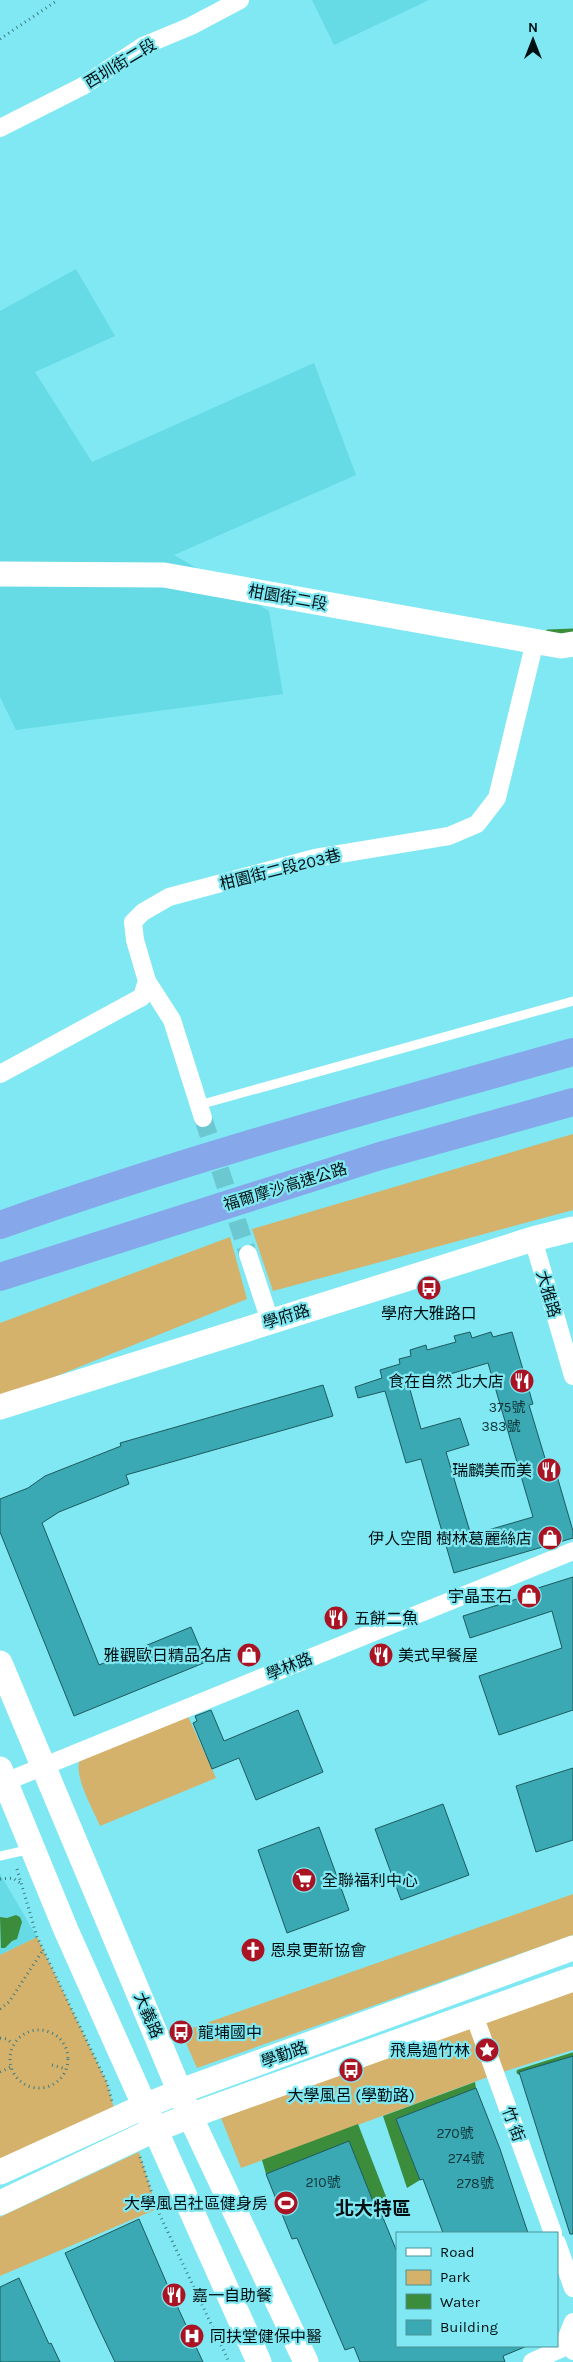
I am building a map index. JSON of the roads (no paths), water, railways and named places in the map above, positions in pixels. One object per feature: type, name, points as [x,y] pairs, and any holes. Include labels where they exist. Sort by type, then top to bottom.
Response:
[{"type":"highway","points":[[0,1225],[80,1197],[354,1113],[573,1052]]},
{"type":"highway","name":"福爾摩沙高速公路","points":[[0,1277],[380,1156],[573,1102]]},
{"type":"street","name":"西圳街二段","points":[[0,128],[83,86],[143,46],[191,26],[240,0]]},
{"type":"street","name":"柑園街二段","points":[[0,574],[164,575],[561,646],[573,644]]},
{"type":"street","name":"柑園街二段203巷","points":[[147,981],[135,940],[133,922],[143,912],[169,897],[315,858],[449,836],[477,824],[497,798],[535,641]]},
{"type":"street","points":[[0,1074],[142,997],[147,981]]},
{"type":"street","points":[[147,981],[172,1020],[201,1112]]},
{"type":"street","name":"學府路","points":[[0,1407],[270,1321],[533,1240],[573,1230]]},
{"type":"street","name":"大雅路","points":[[533,1240],[573,1376]]},
{"type":"street","points":[[248,1254],[270,1321]]},
{"type":"street","name":"學林路","points":[[3,1775],[42,1766],[573,1552]]},
{"type":"street","name":"大義路","points":[[0,1663],[190,2116],[306,2362]]},
{"type":"street","points":[[3,1775],[22,1851],[145,2106],[258,2362]]},
{"type":"street","name":"學勤路","points":[[0,2172],[181,2091],[573,1948]]},
{"type":"street","name":"學勤路","points":[[0,2203],[154,2130],[573,1980]]},
{"type":"street","name":"竹 街","points":[[474,2015],[553,2232]]},
{"type":"street","points":[[558,2246],[573,2288]]},
{"type":"street","points":[[532,2362],[572,2347],[567,2337],[573,2322]]},
{"type":"lane","points":[[201,1112],[573,1001]]},
{"type":"lane","points":[[0,1856],[22,1851]]},
{"type":"water","points":[[16,1915],[20,1917],[22,1922],[17,1939],[5,1948],[1,1948],[0,1917],[7,1918]]},
{"type":"water","points":[[475,2082],[476,2088],[396,2119],[420,2180],[407,2188],[383,2116]]},
{"type":"water","points":[[358,2124],[387,2199],[375,2207],[349,2142],[266,2174],[262,2160]]},
{"type":"waterway","points":[[548,632],[573,631]]},
{"type":"waterway","points":[[519,2072],[573,2055]]},
{"type":"tunnel","points":[[203,1118],[248,1254]]},
{"type":"place","name":"學府大雅路口","points":[[429,1288]]},
{"type":"place","name":"食在自然 北大店","points":[[522,1381]]},
{"type":"place","name":"瑞麟美而美","points":[[549,1470]]},
{"type":"place","name":"伊人空間 樹林葛麗絲店","points":[[550,1538]]},
{"type":"place","name":"宇晶玉石","points":[[529,1596]]},
{"type":"place","name":"五餅二魚","points":[[336,1618]]},
{"type":"place","name":"雅觀歐日精品名店","points":[[249,1655]]},
{"type":"place","name":"美式早餐屋","points":[[381,1655]]},
{"type":"place","name":"全聯福利中心","points":[[304,1880]]},
{"type":"place","name":"恩泉更新協會","points":[[253,1950]]},
{"type":"place","name":"龍埔國中","points":[[181,2032]]},
{"type":"place","name":"飛鳥過竹林","points":[[487,2050]]},
{"type":"place","name":"大學風呂 (學勤路)","points":[[351,2070]]},
{"type":"place","name":"大學風呂社區健身房","points":[[286,2203]]},
{"type":"place","name":"嘉一自助餐","points":[[174,2295]]},
{"type":"place","name":"同扶堂健保中醫","points":[[192,2336]]},
{"type":"district","name":"北大特區","points":[[373,2208]]}]
